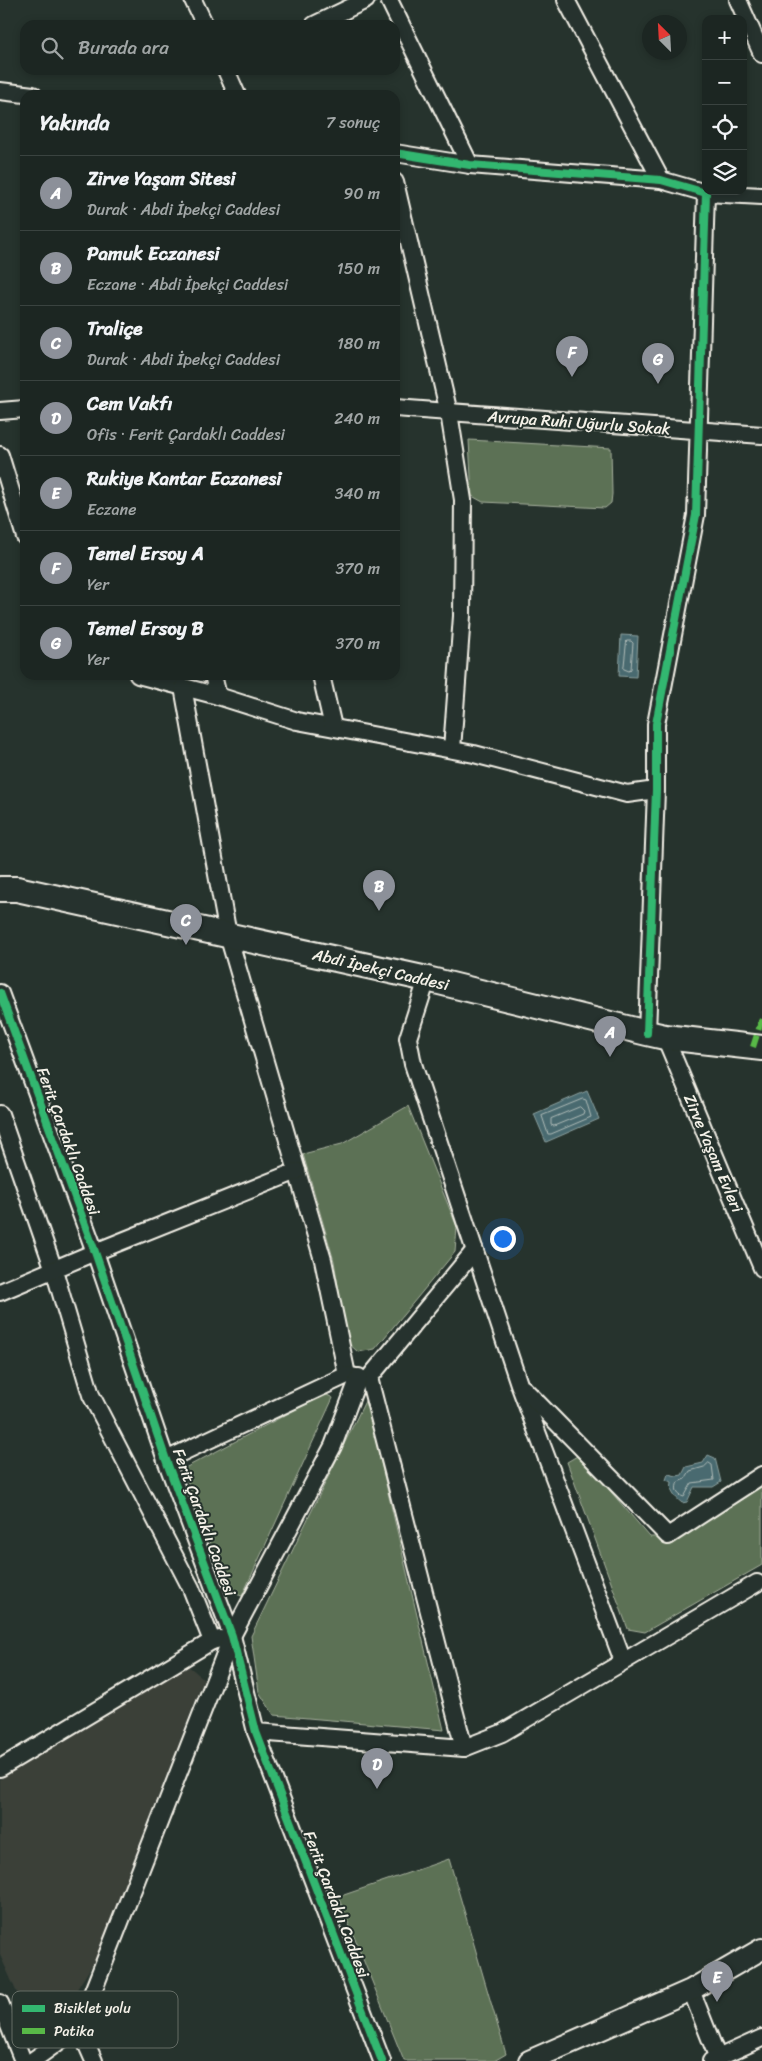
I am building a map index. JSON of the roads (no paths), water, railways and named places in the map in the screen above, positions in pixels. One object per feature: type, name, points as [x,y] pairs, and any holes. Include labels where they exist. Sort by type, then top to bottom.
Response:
[{"type":"main road","name":"Abdi İpekçi Caddesi","points":[[0,889],[17,889],[428,979],[656,1035],[762,1048]]},
{"type":"street","points":[[194,0],[203,20]]},
{"type":"street","points":[[324,20],[366,0]]},
{"type":"street","points":[[389,0],[399,20]]},
{"type":"street","points":[[566,0],[661,180]]},
{"type":"street","points":[[738,0],[760,47]]},
{"type":"street","points":[[400,22],[470,165]]},
{"type":"street","points":[[228,75],[234,90]]},
{"type":"street","points":[[0,91],[20,94]]},
{"type":"street","points":[[400,154],[470,165],[661,180],[702,192]]},
{"type":"street","points":[[656,1035],[656,724],[696,515],[706,195]]},
{"type":"street","points":[[743,195],[762,196]]},
{"type":"street","points":[[400,203],[449,413],[463,500],[462,616],[452,750]]},
{"type":"street","name":"Avrupa Ruhi Uğurlu Sokak","points":[[400,408],[762,435]]},
{"type":"street","points":[[0,411],[20,409]]},
{"type":"street","points":[[0,455],[20,521]]},
{"type":"street","points":[[214,680],[218,696]]},
{"type":"street","points":[[322,680],[333,727]]},
{"type":"street","points":[[464,1748],[358,1377],[228,935],[175,682],[297,721],[474,754],[627,794],[656,790]]},
{"type":"street","points":[[428,979],[408,1038],[413,1064],[519,1384],[622,1660]]},
{"type":"street","name":"Ferit Çardaklı Caddesi","points":[[0,993],[95,1252],[166,1460],[232,1636],[256,1732],[382,2061]]},
{"type":"street","name":"Zirve Yaşam Evleri","points":[[656,1035],[762,1268]]},
{"type":"street","points":[[0,1114],[54,1270],[91,1395],[191,1588],[212,1641]]},
{"type":"street","points":[[0,1292],[297,1171]]},
{"type":"street","points":[[93,1991],[232,1636],[332,1446],[358,1377],[475,1250]]},
{"type":"street","points":[[166,1460],[358,1377]]},
{"type":"street","points":[[519,1384],[668,1536],[762,1475]]},
{"type":"street","points":[[256,1732],[464,1748],[502,1732],[622,1660],[760,1585]]},
{"type":"street","points":[[0,1768],[212,1641],[232,1636]]},
{"type":"street","points":[[529,2061],[691,1990],[762,1949]]},
{"type":"street","points":[[691,1990],[716,2060],[762,2038]]},
{"type":"street","points":[[0,2003],[12,2033]]},
{"type":"street","points":[[18,2048],[23,2061]]},
{"type":"street","points":[[32,2061],[50,2048]]},
{"type":"street","points":[[88,2048],[94,2061]]},
{"type":"water","points":[[621,635],[638,636],[636,677],[619,676]]},
{"type":"water","points":[[587,1091],[599,1119],[546,1142],[534,1114]]},
{"type":"water","points":[[708,1455],[715,1458],[721,1482],[713,1487],[694,1487],[687,1502],[682,1503],[673,1494],[672,1482],[666,1480],[668,1474],[682,1475],[686,1467],[703,1463]]},
{"type":"place","name":"Temel Ersoy A","points":[[572,377]]},
{"type":"place","name":"Temel Ersoy B","points":[[658,384]]},
{"type":"place","name":"Pamuk Eczanesi","points":[[379,911]]},
{"type":"place","name":"Traliçe","points":[[186,945]]},
{"type":"place","name":"Zirve Yaşam Sitesi","points":[[610,1057]]},
{"type":"place","name":"Cem Vakfı","points":[[377,1789]]},
{"type":"place","name":"Rukiye Kantar Eczanesi","points":[[717,2002]]}]
